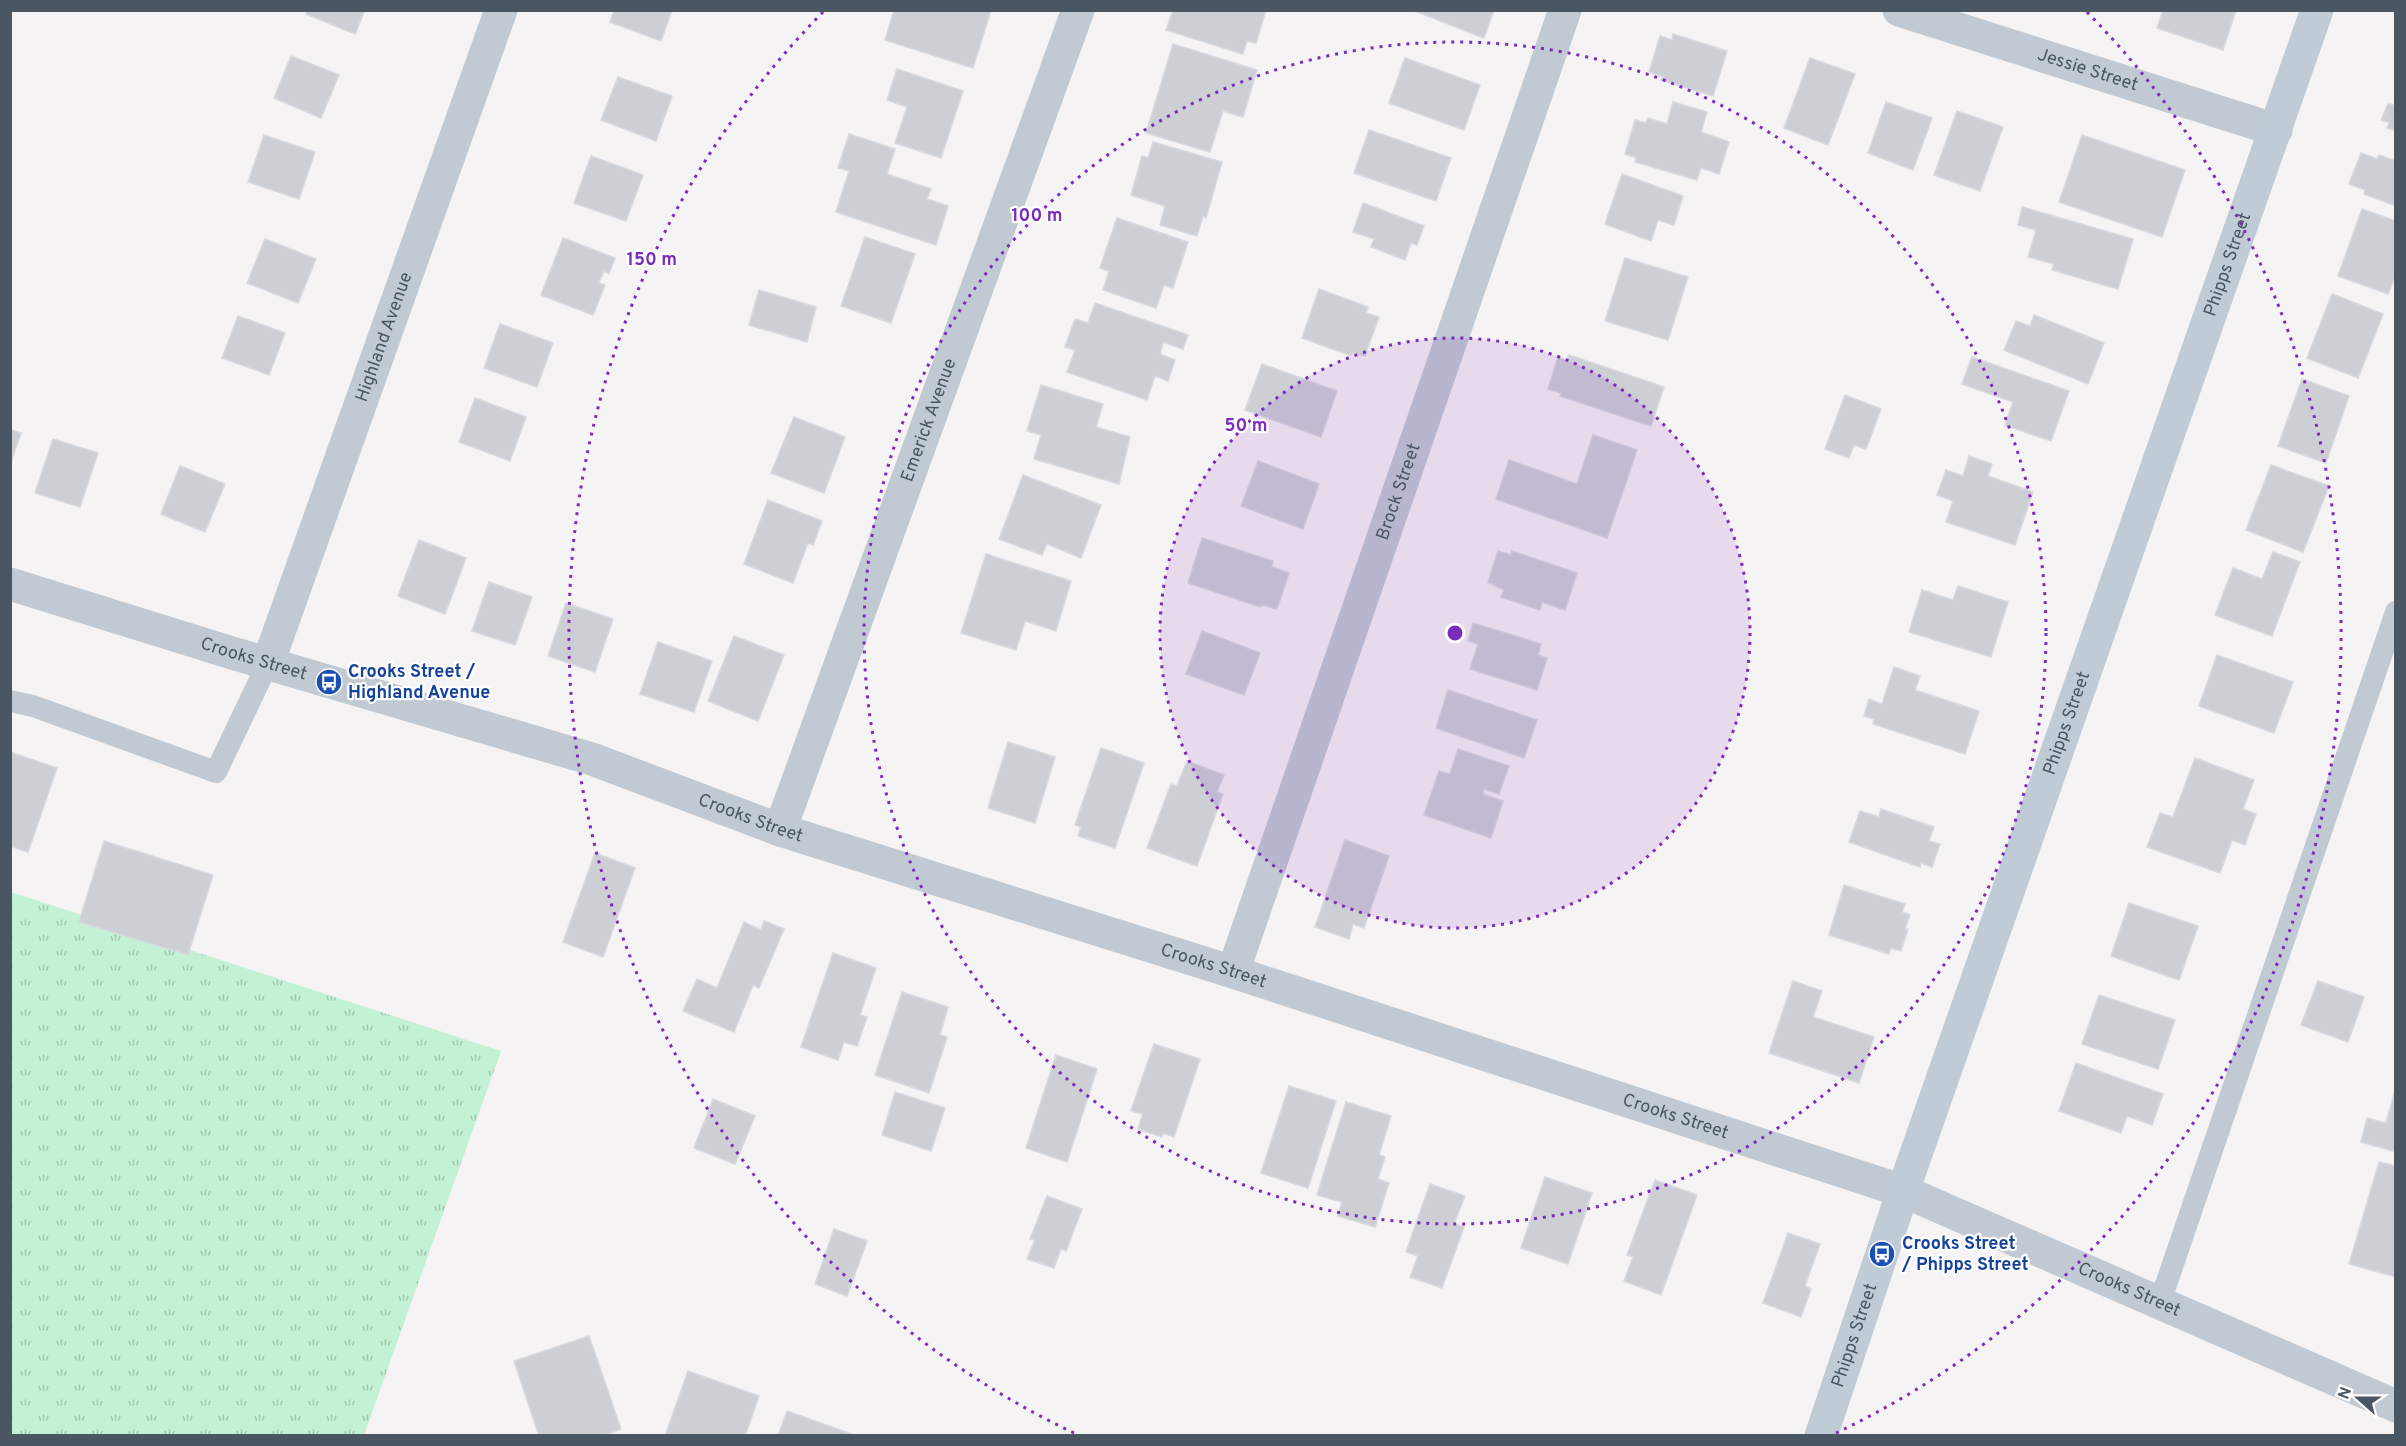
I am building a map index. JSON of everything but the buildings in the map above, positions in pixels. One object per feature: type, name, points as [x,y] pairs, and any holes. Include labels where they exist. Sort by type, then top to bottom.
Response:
[{"type":"main road","name":"Phipps Street","points":[[1821,1436],[1903,1191],[2317,10]]},
{"type":"street","name":"Highland Avenue","points":[[268,663],[501,10]]},
{"type":"street","name":"Emerick Avenue","points":[[780,830],[1078,10]]},
{"type":"street","name":"Brock Street","points":[[1233,972],[1565,10]]},
{"type":"street","name":"Jessie Street","points":[[1899,10],[2276,130]]},
{"type":"street","name":"Crooks Street","points":[[10,584],[592,759],[780,830],[1233,972],[1903,1191],[2396,1406]]},
{"type":"lane","points":[[2160,1302],[2396,612]]},
{"type":"lane","points":[[10,701],[33,706],[216,772],[268,663]]},
{"type":"green space","points":[[11,892],[501,1051],[364,1435],[11,1436]]},
{"type":"place","name":"Crooks Street / Highland Avenue","points":[[329,682]]},
{"type":"place","name":"Crooks Street / Phipps Street","points":[[1882,1254]]}]
